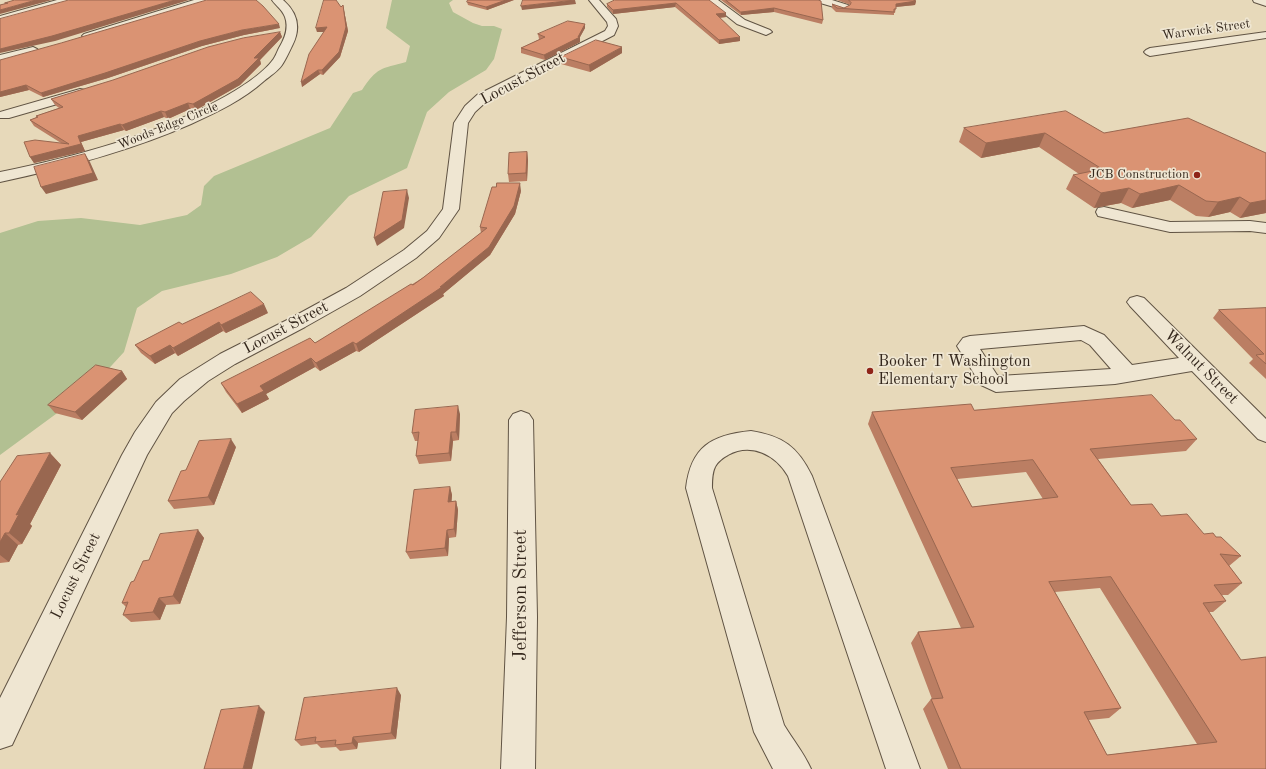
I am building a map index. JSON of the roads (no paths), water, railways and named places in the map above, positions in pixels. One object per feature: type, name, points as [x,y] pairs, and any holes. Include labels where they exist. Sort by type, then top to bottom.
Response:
[{"type":"street","points":[[0,20],[68,0]]},
{"type":"street","points":[[74,40],[205,0]]},
{"type":"street","name":"Woods Edge Circle","points":[[0,177],[58,164],[129,143],[212,109],[250,87],[266,74],[285,53],[286,32],[292,18],[288,11],[277,0]]},
{"type":"street","name":"Locust Street","points":[[0,733],[124,479],[150,428],[158,416],[175,396],[196,378],[322,310],[370,281],[422,246],[436,234],[445,222],[451,209],[462,123],[465,114],[482,98],[610,33],[613,26],[612,21],[594,0]]},
{"type":"street","points":[[712,0],[741,22],[766,32]]},
{"type":"street","points":[[821,0],[844,7]]},
{"type":"street","points":[[1258,0],[1266,3]]},
{"type":"street","name":"Warwick Street","points":[[1150,52],[1266,35]]},
{"type":"street","points":[[0,59],[46,48]]},
{"type":"street","points":[[4,115],[90,90]]},
{"type":"street","points":[[1104,212],[1170,227],[1250,226],[1266,228]]},
{"type":"street","name":"Walnut Street","points":[[1137,302],[1266,433]]},
{"type":"street","points":[[1127,373],[1097,340],[1084,333],[970,343],[967,346],[989,380],[996,384],[1115,376],[1127,373],[1143,369],[1197,363]]},
{"type":"street","name":"Jefferson Street","points":[[518,769],[522,617],[521,420]]},
{"type":"street","points":[[794,769],[781,752],[770,732],[699,488],[700,470],[705,460],[715,450],[731,443],[744,441],[771,444],[792,461],[802,477],[804,489],[903,769]]},
{"type":"place","name":"JCB Construction","points":[[1197,175]]},
{"type":"place","name":"Booker T Washington Elementary School","points":[[870,371]]}]
